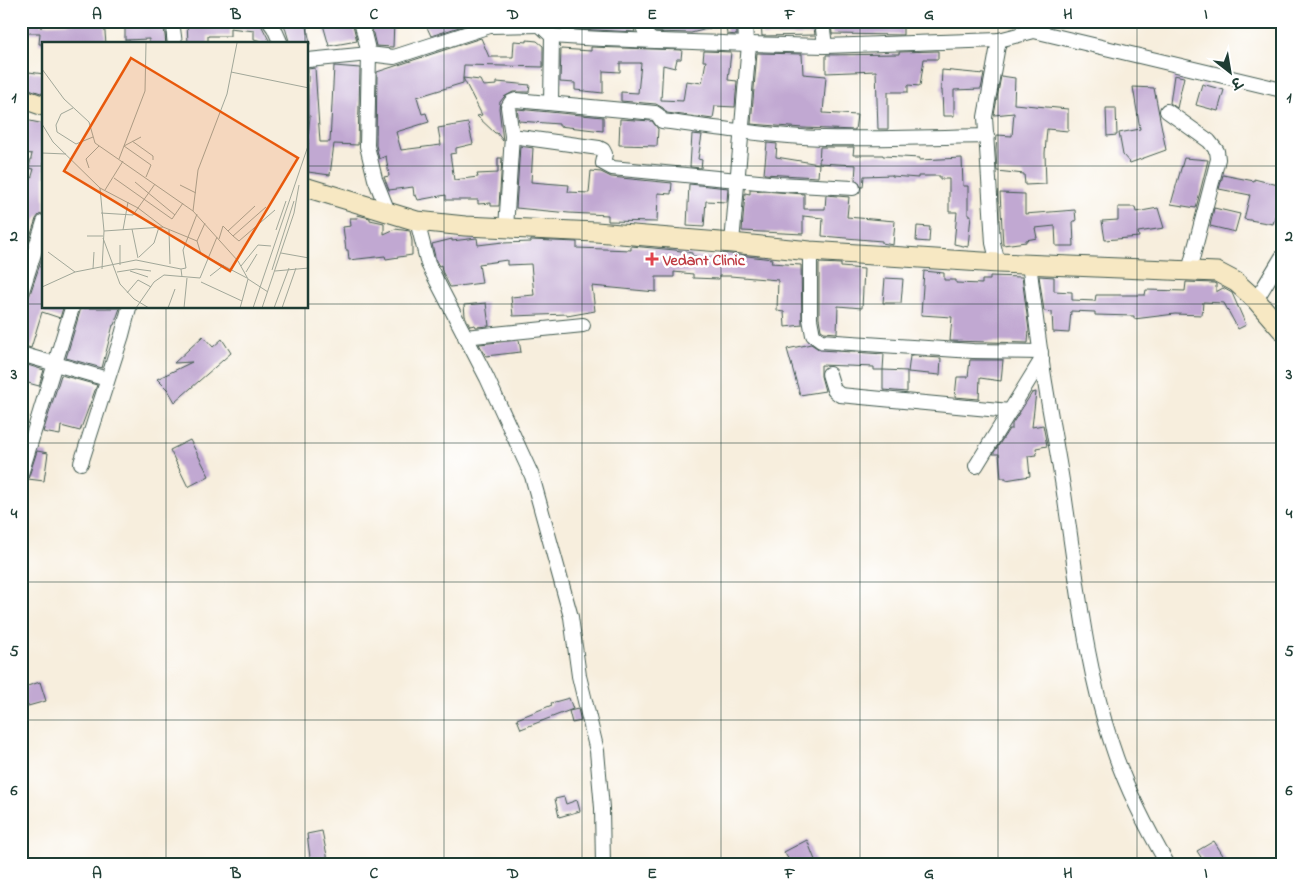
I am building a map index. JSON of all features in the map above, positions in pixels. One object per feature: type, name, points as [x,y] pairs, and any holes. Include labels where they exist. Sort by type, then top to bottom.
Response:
[{"type":"main road","points":[[21,98],[42,105]]},
{"type":"main road","points":[[309,187],[389,214],[417,221],[506,228],[596,232],[810,251],[998,263],[1216,272],[1236,282],[1256,300],[1282,330]]},
{"type":"street","points":[[172,21],[175,42]]},
{"type":"street","points":[[269,21],[280,42]]},
{"type":"street","points":[[362,21],[369,54],[367,146],[375,179],[389,214]]},
{"type":"street","points":[[640,21],[648,37],[652,40]]},
{"type":"street","points":[[732,243],[748,43],[745,21]]},
{"type":"street","points":[[822,21],[825,46]]},
{"type":"street","points":[[309,60],[369,54],[394,57],[489,24],[543,23],[552,36],[552,103]]},
{"type":"street","points":[[552,36],[618,41],[652,40],[825,46],[999,40],[1031,26],[1282,90]]},
{"type":"street","points":[[998,263],[993,242],[985,117],[999,40]]},
{"type":"street","points":[[506,228],[512,136],[508,107],[511,102],[516,100],[655,113],[662,121],[820,138],[872,139],[987,136]]},
{"type":"street","points":[[1167,111],[1209,141],[1217,151],[1218,159],[1189,270]]},
{"type":"street","points":[[512,136],[599,148],[605,154],[603,163],[612,168],[737,180],[853,188]]},
{"type":"street","points":[[417,221],[428,264],[487,378],[532,476],[571,617],[579,676],[597,751],[602,808],[603,865]]},
{"type":"street","points":[[21,294],[42,228]]},
{"type":"street","points":[[810,251],[810,319],[813,335],[821,341],[1041,356]]},
{"type":"street","points":[[1256,300],[1282,257]]},
{"type":"street","points":[[1029,264],[1041,356],[1061,473],[1086,644],[1102,713],[1112,746],[1131,792],[1168,865]]},
{"type":"street","points":[[21,474],[72,309]]},
{"type":"street","points":[[81,463],[129,309]]},
{"type":"street","points":[[466,336],[583,325]]},
{"type":"street","points":[[21,354],[107,379]]},
{"type":"street","points":[[976,466],[1041,356]]},
{"type":"street","points":[[829,374],[834,390],[840,395],[1010,411]]},
{"type":"building","points":[[23,21],[41,21],[41,25],[104,21],[106,42],[42,42],[42,44],[39,44],[40,33],[23,33]]},
{"type":"building","points":[[125,21],[163,21],[166,42],[149,42],[149,39],[125,40]]},
{"type":"building","points":[[187,21],[259,21],[270,42],[261,42],[254,39],[254,31],[230,28],[230,36],[208,36],[208,42],[188,42]]},
{"type":"building","points":[[283,21],[306,21],[310,44],[309,42],[289,42]]},
{"type":"building","points":[[322,21],[352,21],[357,41],[329,46]]},
{"type":"building","points":[[370,21],[394,21],[393,47],[376,46]]},
{"type":"building","points":[[424,21],[474,21],[475,22],[431,36]]},
{"type":"building","points":[[576,21],[631,21],[635,32],[576,29]]},
{"type":"building","points":[[650,21],[723,21],[724,25],[691,33],[656,32]]},
{"type":"building","points":[[725,21],[736,21],[737,35],[727,34]]},
{"type":"building","points":[[761,21],[813,21],[815,35],[762,36]]},
{"type":"building","points":[[831,21],[903,21],[903,35],[832,34]]},
{"type":"building","points":[[481,38],[489,57],[513,57],[514,41],[537,41],[543,46],[543,67],[464,65],[463,83],[417,97],[422,114],[426,113],[429,122],[396,132],[401,150],[441,145],[438,128],[468,123],[473,144],[456,148],[456,153],[450,154],[454,180],[478,177],[477,174],[498,173],[498,158],[502,158],[499,206],[491,206],[491,203],[478,204],[478,200],[446,200],[446,195],[418,200],[416,195],[414,196],[413,187],[389,190],[384,177],[389,176],[386,156],[379,159],[376,145],[377,72]]},
{"type":"building","points":[[591,47],[682,50],[681,59],[677,59],[675,68],[663,65],[661,100],[683,101],[686,81],[702,83],[706,61],[703,61],[704,51],[731,52],[728,80],[737,81],[735,107],[715,106],[713,119],[667,113],[656,104],[621,101],[621,92],[638,93],[641,63],[620,63],[620,72],[603,71],[603,93],[575,90],[575,83],[560,82],[561,49],[591,51]]},
{"type":"building","points":[[938,51],[938,59],[924,59],[920,86],[908,85],[908,92],[888,92],[888,129],[878,129],[876,71],[826,73],[826,55],[899,54],[899,52]]},
{"type":"building","points":[[757,53],[802,54],[803,74],[826,76],[823,113],[857,115],[855,130],[751,124]]},
{"type":"building","points":[[334,66],[360,68],[358,145],[334,144],[330,175],[309,172],[309,69],[315,68],[320,142],[330,142]]},
{"type":"building","points":[[942,70],[984,74],[981,89],[954,90],[954,116],[943,116]]},
{"type":"building","points":[[29,72],[42,74],[42,93],[26,88]]},
{"type":"building","points":[[1174,75],[1184,77],[1177,108],[1170,103]]},
{"type":"building","points":[[1001,76],[1015,78],[1014,104],[1068,109],[1068,131],[1047,129],[1045,153],[1046,184],[1025,185],[1024,174],[997,171],[997,135],[1012,136],[1014,113],[994,115]]},
{"type":"building","points":[[463,78],[480,80],[483,86],[497,85],[497,82],[530,85],[529,92],[513,92],[504,97],[500,102],[503,141],[497,133],[477,116],[482,115]]},
{"type":"building","points":[[1202,84],[1224,90],[1218,111],[1196,105]]},
{"type":"building","points":[[1133,87],[1154,88],[1166,150],[1130,163],[1123,155],[1119,133],[1140,129]]},
{"type":"building","points":[[1106,108],[1116,108],[1117,135],[1107,136]]},
{"type":"building","points":[[517,109],[603,117],[603,131],[559,126],[559,124],[519,121]]},
{"type":"building","points":[[21,119],[42,124],[42,214],[36,219],[21,264],[21,214],[34,169],[29,168],[32,154],[21,152]]},
{"type":"building","points":[[620,119],[652,121],[658,129],[657,146],[619,145]]},
{"type":"building","points":[[692,134],[702,135],[698,159],[702,160],[701,168],[690,167]]},
{"type":"building","points":[[767,143],[777,144],[776,157],[819,164],[818,177],[764,174]]},
{"type":"building","points":[[520,146],[533,148],[531,182],[569,185],[568,192],[589,193],[591,171],[601,172],[611,177],[672,183],[671,194],[658,193],[657,222],[608,221],[608,215],[516,208]]},
{"type":"building","points":[[820,147],[854,147],[853,155],[883,155],[920,158],[919,160],[962,158],[963,186],[968,186],[968,215],[971,215],[968,247],[954,244],[957,212],[949,212],[949,179],[940,179],[940,176],[918,176],[918,178],[892,175],[864,176],[863,187],[861,187],[858,181],[855,180],[856,165],[819,163]]},
{"type":"building","points":[[1184,158],[1208,160],[1196,208],[1171,204]]},
{"type":"building","points":[[1223,175],[1254,181],[1254,179],[1282,186],[1282,193],[1273,224],[1244,219],[1250,195],[1219,189]]},
{"type":"building","points":[[689,184],[728,188],[727,202],[706,201],[704,227],[687,226]]},
{"type":"building","points":[[750,190],[804,194],[804,209],[825,209],[826,195],[849,197],[847,217],[895,221],[893,245],[882,243],[882,241],[822,236],[823,218],[803,216],[803,234],[742,231],[745,193],[750,194]]},
{"type":"building","points":[[1000,193],[1025,194],[1025,214],[1075,210],[1076,221],[1073,221],[1074,246],[1056,246],[1055,226],[1035,228],[1037,238],[1026,240],[1026,242],[1003,245]]},
{"type":"building","points":[[1118,207],[1135,207],[1136,212],[1158,208],[1164,228],[1138,232],[1139,237],[1105,240],[1102,221],[1118,220]]},
{"type":"building","points":[[1214,208],[1240,214],[1235,232],[1210,226]]},
{"type":"building","points":[[357,215],[384,223],[384,234],[395,229],[410,231],[412,255],[386,259],[385,256],[349,260],[343,227],[351,226],[350,218],[358,218]]},
{"type":"building","points":[[917,226],[930,227],[929,242],[916,241]]},
{"type":"building","points":[[477,238],[478,245],[503,242],[531,242],[531,240],[577,242],[577,248],[631,250],[631,246],[675,250],[692,253],[692,256],[721,258],[722,253],[772,259],[771,263],[801,265],[802,325],[785,327],[784,312],[777,311],[778,280],[730,276],[719,276],[719,279],[693,278],[693,274],[674,272],[674,277],[656,277],[656,292],[592,286],[595,311],[567,316],[567,314],[513,316],[511,297],[534,295],[531,264],[507,265],[507,260],[479,264],[482,283],[450,287],[441,265],[439,266],[436,261],[432,244],[452,239],[452,241]]},
{"type":"building","points":[[42,258],[42,309],[63,309],[60,318],[42,312],[31,348],[21,345],[21,303],[29,297]]},
{"type":"building","points":[[819,263],[841,264],[841,267],[864,269],[862,308],[838,306],[837,333],[821,330],[819,318]]},
{"type":"building","points":[[924,271],[944,273],[944,280],[956,280],[956,283],[982,284],[982,280],[990,280],[990,276],[1022,277],[1029,330],[1028,343],[950,341],[952,317],[921,315]]},
{"type":"building","points":[[1039,276],[1054,277],[1054,291],[1072,292],[1072,300],[1095,301],[1096,295],[1145,295],[1146,290],[1185,291],[1186,282],[1214,283],[1216,284],[1216,292],[1223,288],[1232,293],[1246,325],[1238,329],[1224,303],[1203,302],[1202,315],[1175,314],[1134,319],[1134,316],[1095,315],[1095,312],[1071,311],[1069,333],[1053,332],[1052,312],[1044,311]]},
{"type":"building","points":[[885,278],[903,279],[901,303],[883,303]]},
{"type":"building","points":[[486,303],[489,326],[470,326],[465,316],[464,305]]},
{"type":"building","points":[[81,309],[120,309],[113,325],[102,368],[66,358]]},
{"type":"building","points":[[203,336],[213,347],[222,339],[231,353],[175,402],[168,390],[157,379],[192,362],[174,363]]},
{"type":"building","points":[[519,340],[521,352],[486,356],[479,344]]},
{"type":"building","points":[[811,344],[820,350],[884,354],[883,370],[874,370],[874,367],[821,365],[821,376],[825,391],[800,395],[787,349]]},
{"type":"building","points":[[910,356],[941,358],[940,375],[908,372]]},
{"type":"building","points":[[970,360],[1003,360],[1001,381],[980,378],[979,399],[955,397],[957,377],[968,377]]},
{"type":"building","points":[[21,363],[44,370],[39,386],[21,381]]},
{"type":"building","points":[[883,370],[907,371],[907,392],[883,390]]},
{"type":"building","points":[[61,375],[97,385],[80,431],[61,426],[60,435],[43,432]]},
{"type":"building","points":[[1036,392],[1032,427],[1043,425],[1047,446],[1036,448],[1037,455],[1028,456],[1030,476],[1006,480],[1006,478],[1001,478],[999,454],[993,454],[1009,429],[1012,429],[1012,424],[1032,393]]},
{"type":"building","points":[[190,440],[209,476],[188,487],[170,450]]},
{"type":"building","points":[[37,451],[48,453],[44,481],[28,479]]},
{"type":"building","points":[[40,682],[46,701],[21,708],[21,688]]},
{"type":"building","points":[[569,698],[573,709],[521,729],[517,719],[552,705],[551,703]]},
{"type":"building","points":[[578,709],[581,721],[572,723],[569,711]]},
{"type":"building","points":[[564,797],[566,804],[577,800],[580,811],[559,817],[555,799]]},
{"type":"building","points":[[322,831],[329,865],[311,865],[307,834]]},
{"type":"building","points":[[807,840],[817,865],[792,865],[784,852]]},
{"type":"building","points":[[1214,841],[1229,865],[1206,865],[1197,851]]},
{"type":"place","name":"Vedant Clinic","points":[[652,259]]}]
